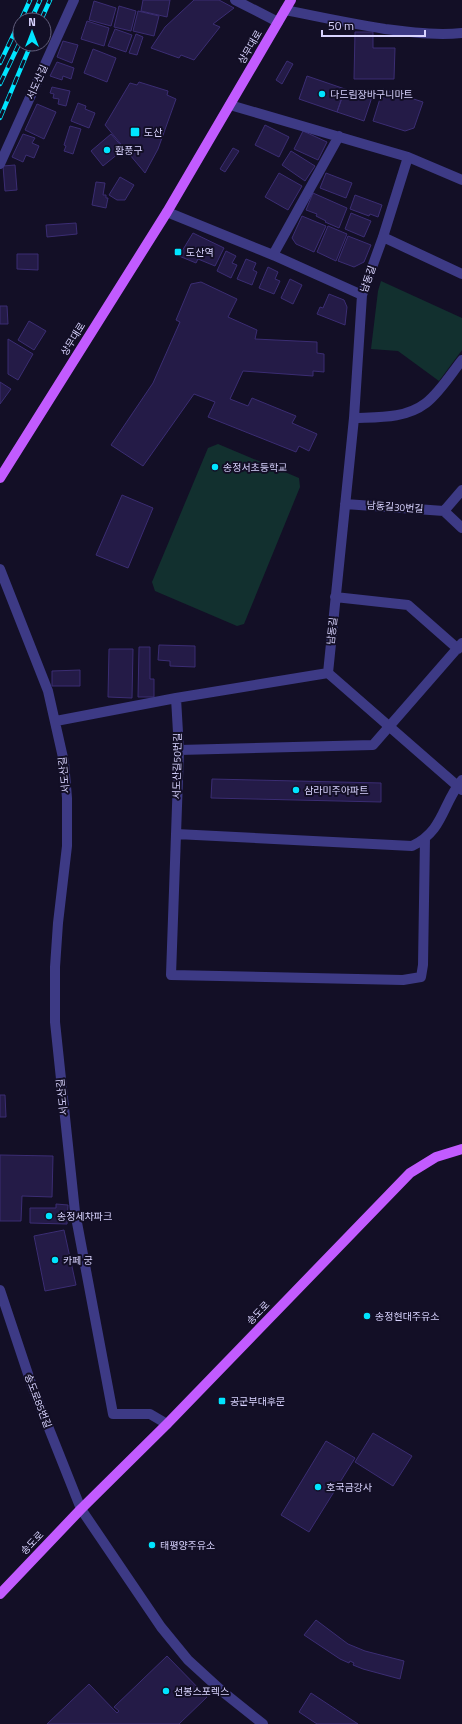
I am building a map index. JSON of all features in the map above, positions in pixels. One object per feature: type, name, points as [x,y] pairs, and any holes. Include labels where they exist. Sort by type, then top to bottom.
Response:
[{"type":"main road","name":"상무대로","points":[[0,478],[167,212],[291,0]]},
{"type":"main road","name":"송도로","points":[[0,1594],[81,1509],[167,1424],[410,1173],[436,1157],[462,1149]]},
{"type":"street","name":"서도산길","points":[[0,164],[74,0]]},
{"type":"street","points":[[235,0],[278,22]]},
{"type":"street","points":[[285,10],[343,22],[415,33],[440,35],[462,33]]},
{"type":"street","points":[[230,105],[408,157],[462,180]]},
{"type":"street","points":[[273,255],[339,136]]},
{"type":"street","name":"남동길","points":[[328,672],[354,418],[362,295],[383,237],[408,157]]},
{"type":"street","points":[[167,212],[273,255],[362,295]]},
{"type":"street","points":[[383,237],[462,274]]},
{"type":"street","points":[[354,418],[397,416],[419,407],[432,397],[462,360]]},
{"type":"street","points":[[462,490],[444,511],[462,528]]},
{"type":"street","name":"남동길30번길","points":[[345,504],[444,511]]},
{"type":"street","name":"서도산길","points":[[0,569],[48,691],[56,721],[64,762],[67,798],[67,846],[56,952],[55,1022],[75,1212],[113,1414],[150,1414],[167,1424]]},
{"type":"street","points":[[179,750],[373,745],[460,646],[408,605],[335,597]]},
{"type":"street","points":[[56,721],[176,698],[328,672],[460,785],[431,834],[412,846],[176,834]]},
{"type":"street","name":"서도산길50번길","points":[[176,698],[179,750],[171,975],[368,980],[403,980],[421,978],[423,965],[426,838]]},
{"type":"street","name":"송도로85번길","points":[[0,1290],[32,1386],[81,1509]]},
{"type":"street","points":[[81,1509],[161,1627],[188,1660],[223,1692],[263,1724]]},
{"type":"green space","points":[[381,281],[462,318],[462,350],[439,381],[398,351],[371,349],[378,291]]},
{"type":"green space","points":[[218,444],[299,478],[300,487],[244,624],[237,626],[155,591],[152,582],[208,448]]},
{"type":"building","points":[[143,0],[170,0],[167,17],[141,11]]},
{"type":"building","points":[[194,0],[219,0],[234,8],[213,24],[220,27],[194,60],[181,55],[179,58],[151,48],[165,27]]},
{"type":"building","points":[[94,1],[116,8],[111,26],[89,20]]},
{"type":"building","points":[[119,6],[136,11],[131,31],[114,27]]},
{"type":"building","points":[[138,11],[159,16],[154,36],[133,31]]},
{"type":"building","points":[[87,21],[109,28],[104,46],[81,39]]},
{"type":"building","points":[[115,29],[132,35],[126,52],[108,46]]},
{"type":"building","points":[[355,32],[373,32],[373,48],[395,48],[394,79],[354,79]]},
{"type":"building","points":[[136,34],[143,37],[137,55],[129,53]]},
{"type":"building","points":[[63,41],[78,45],[72,63],[57,57]]},
{"type":"building","points":[[93,49],[116,58],[107,82],[84,73]]},
{"type":"building","points":[[287,61],[293,64],[282,84],[276,80]]},
{"type":"building","points":[[57,62],[74,68],[71,79],[63,76],[62,80],[50,76]]},
{"type":"building","name":"다드림장바구니마트","points":[[307,76],[345,89],[337,112],[299,99]]},
{"type":"building","points":[[139,82],[168,91],[167,95],[176,99],[158,149],[145,173],[105,125],[130,83],[137,85]]},
{"type":"building","points":[[52,87],[70,91],[66,106],[58,104],[59,99],[53,98],[54,94],[50,93]]},
{"type":"building","points":[[345,89],[372,97],[364,121],[337,112]]},
{"type":"building","points":[[383,89],[423,102],[414,128],[405,131],[373,121]]},
{"type":"building","points":[[78,103],[86,106],[85,109],[95,113],[89,128],[71,121]]},
{"type":"building","points":[[37,104],[56,112],[44,139],[25,130]]},
{"type":"building","points":[[265,125],[289,137],[279,157],[255,145]]},
{"type":"building","points":[[70,126],[81,129],[73,154],[64,151],[66,146],[64,145]]},
{"type":"building","points":[[303,131],[327,142],[318,160],[294,149]]},
{"type":"building","points":[[23,134],[35,138],[32,143],[39,146],[34,158],[26,155],[23,162],[12,157]]},
{"type":"building","name":"환풍구","points":[[111,134],[124,149],[103,166],[91,151]]},
{"type":"building","points":[[233,148],[239,151],[225,172],[220,169]]},
{"type":"building","points":[[291,151],[315,166],[305,181],[282,165]]},
{"type":"building","points":[[15,165],[17,190],[5,191],[3,166]]},
{"type":"building","points":[[279,173],[302,186],[288,210],[265,197]]},
{"type":"building","points":[[326,173],[352,183],[346,198],[320,188]]},
{"type":"building","points":[[120,177],[134,185],[125,200],[117,200],[109,195]]},
{"type":"building","points":[[96,182],[105,183],[103,195],[106,195],[106,198],[108,198],[106,208],[92,205]]},
{"type":"building","points":[[313,193],[347,208],[339,228],[325,222],[326,221],[316,216],[317,214],[306,210]]},
{"type":"building","points":[[355,195],[382,205],[378,217],[370,214],[369,216],[350,209]]},
{"type":"building","points":[[351,213],[371,221],[364,237],[345,229]]},
{"type":"building","points":[[302,216],[326,226],[314,252],[296,244],[292,238]]},
{"type":"building","points":[[76,223],[77,234],[47,237],[46,225]]},
{"type":"building","points":[[328,226],[347,234],[336,261],[317,252]]},
{"type":"building","points":[[193,233],[224,248],[215,266],[198,259],[196,263],[179,256]]},
{"type":"building","points":[[348,236],[371,245],[364,262],[354,267],[338,261]]},
{"type":"building","points":[[226,251],[236,256],[232,263],[237,265],[231,278],[217,271]]},
{"type":"building","points":[[17,254],[38,254],[38,270],[17,269]]},
{"type":"building","points":[[246,259],[256,263],[253,270],[257,272],[252,285],[237,279]]},
{"type":"building","points":[[268,267],[278,272],[275,279],[280,281],[274,294],[259,288]]},
{"type":"building","points":[[290,279],[302,285],[293,304],[281,298]]},
{"type":"building","points":[[201,282],[237,299],[228,317],[257,330],[255,339],[317,342],[317,353],[324,354],[324,372],[313,371],[313,376],[243,371],[230,399],[248,406],[252,398],[296,416],[292,423],[317,434],[309,451],[299,446],[296,452],[208,417],[215,402],[194,394],[143,466],[111,445],[153,383],[180,322],[176,320],[191,284]]},
{"type":"building","points":[[329,294],[344,300],[347,307],[345,325],[317,314],[320,307],[323,308]]},
{"type":"building","points":[[0,306],[7,306],[8,324],[0,324]]},
{"type":"building","points":[[29,321],[46,331],[34,350],[18,340]]},
{"type":"building","points":[[8,339],[33,354],[18,380],[8,374]]},
{"type":"building","points":[[0,382],[11,389],[0,404]]},
{"type":"building","points":[[122,495],[153,508],[128,568],[96,555]]},
{"type":"building","points":[[159,645],[195,646],[195,667],[170,666],[170,661],[158,660]]},
{"type":"building","points":[[139,647],[150,647],[150,679],[154,679],[154,697],[138,697]]},
{"type":"building","points":[[109,649],[133,649],[132,698],[108,697]]},
{"type":"building","points":[[80,670],[80,686],[52,686],[52,671]]},
{"type":"building","name":"삼라미주아파트","points":[[212,779],[381,783],[381,802],[211,798]]},
{"type":"building","points":[[0,1095],[5,1095],[6,1117],[0,1117]]},
{"type":"building","points":[[0,1155],[53,1156],[52,1197],[22,1196],[21,1221],[0,1221]]},
{"type":"building","name":"송정세차파크","points":[[56,1204],[68,1205],[67,1224],[30,1223],[30,1208],[56,1208]]},
{"type":"building","name":"카페 궁","points":[[64,1230],[76,1285],[45,1291],[34,1236]]},
{"type":"building","name":"호국금강사","points":[[373,1433],[412,1456],[393,1486],[355,1462]]},
{"type":"building","name":"호국금강사","points":[[326,1441],[355,1458],[309,1532],[281,1515]]},
{"type":"building","points":[[316,1620],[348,1644],[365,1651],[404,1661],[400,1679],[353,1665],[354,1663],[350,1661],[349,1663],[340,1659],[304,1635]]},
{"type":"building","name":"선봉스포렉스","points":[[167,1656],[207,1697],[179,1724],[47,1724],[89,1684],[117,1713],[119,1711],[114,1707]]},
{"type":"building","points":[[311,1693],[358,1724],[317,1724],[299,1712]]},
{"type":"railway","points":[[25,12],[30,0]]},
{"type":"railway","points":[[35,12],[40,0]]},
{"type":"railway","points":[[45,12],[50,0]]},
{"type":"railway","points":[[0,63],[12,38]]},
{"type":"railway","points":[[0,84],[15,52]]},
{"type":"railway","points":[[0,118],[28,52]]},
{"type":"place","name":"다드림장바구니마트","points":[[322,94]]},
{"type":"place","name":"도산","points":[[135,132]]},
{"type":"place","name":"환풍구","points":[[107,150]]},
{"type":"place","name":"도산역","points":[[178,252]]},
{"type":"place","name":"송정서초등학교","points":[[215,467]]},
{"type":"place","name":"삼라미주아파트","points":[[296,790]]},
{"type":"place","name":"송정세차파크","points":[[49,1216]]},
{"type":"place","name":"카페 궁","points":[[55,1260]]},
{"type":"place","name":"송정현대주유소","points":[[367,1316]]},
{"type":"place","name":"공군부대후문","points":[[222,1401]]},
{"type":"place","name":"호국금강사","points":[[318,1487]]},
{"type":"place","name":"태평양주유소","points":[[152,1545]]},
{"type":"place","name":"선봉스포렉스","points":[[166,1691]]}]
